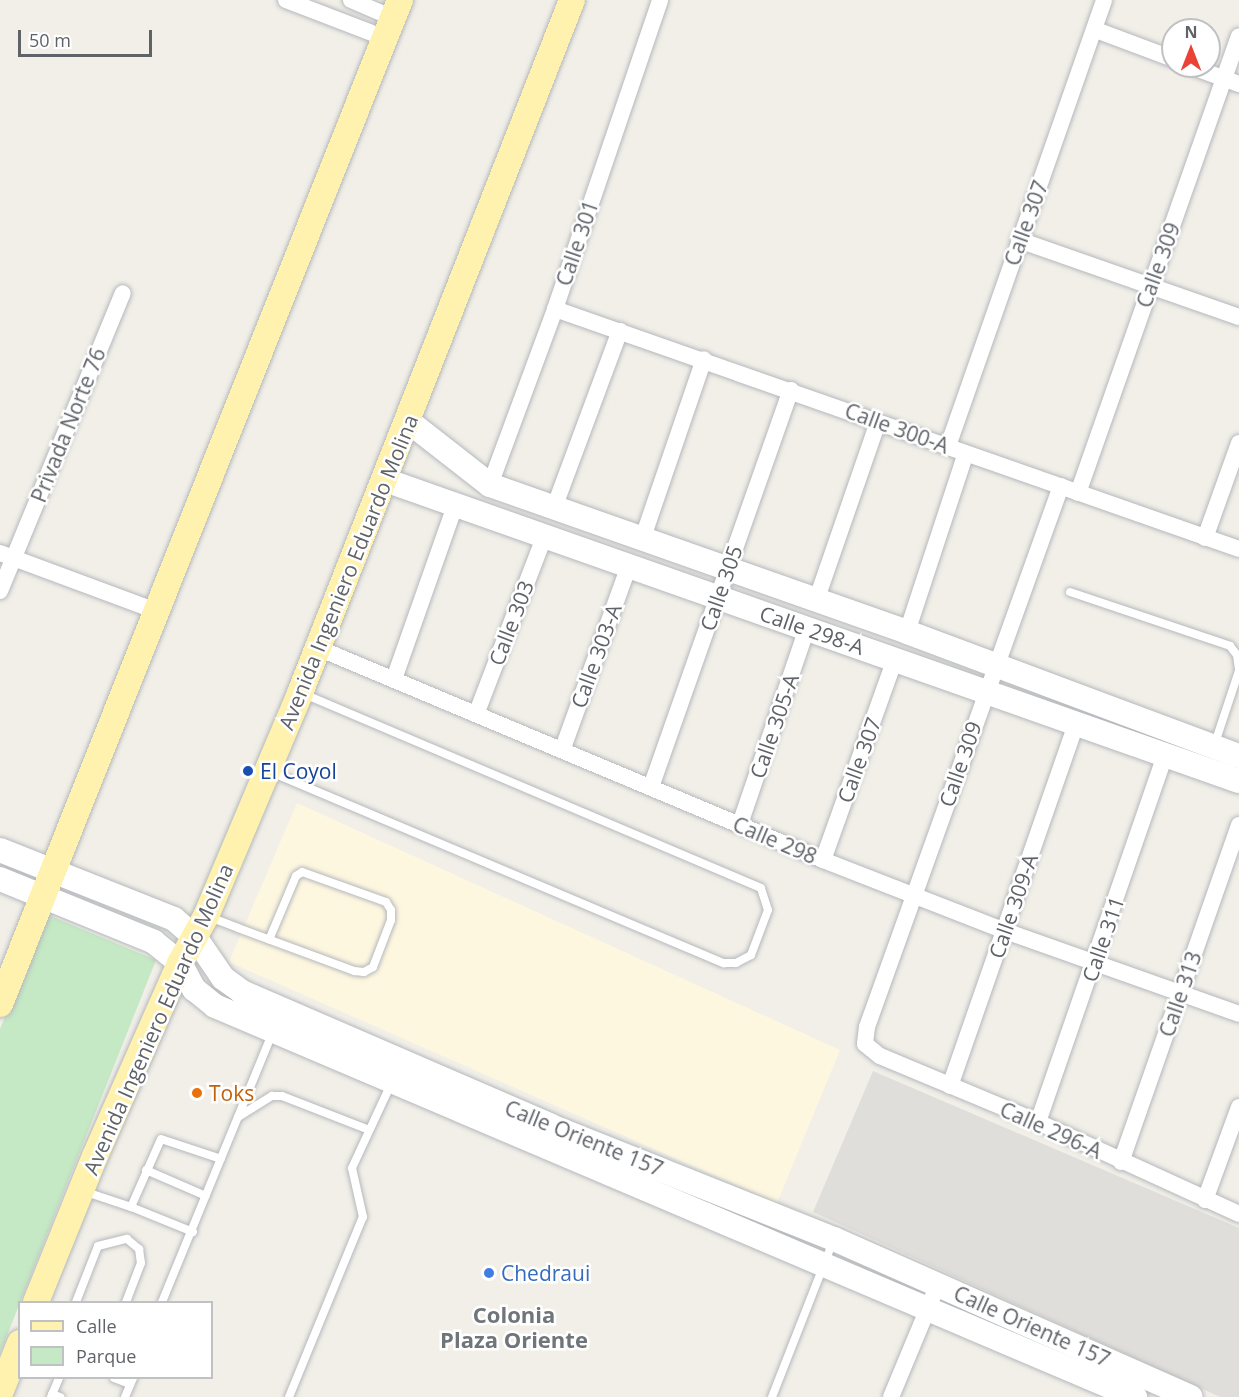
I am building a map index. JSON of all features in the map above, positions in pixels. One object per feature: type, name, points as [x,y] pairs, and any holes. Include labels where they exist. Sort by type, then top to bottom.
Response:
[{"type":"main road","name":"Avenida Ingeniero Eduardo Molina","points":[[36,1301],[180,963],[201,927],[268,771],[385,480],[572,0]]},
{"type":"main road","points":[[0,1004],[55,872],[156,611],[393,19]]},
{"type":"main road","points":[[0,1393],[18,1348]]},
{"type":"street","points":[[286,0],[393,19]]},
{"type":"street","points":[[351,0],[393,19]]},
{"type":"street","name":"Calle 301","points":[[490,484],[555,309],[660,0]]},
{"type":"street","name":"Calle 307","points":[[948,446],[1019,240],[1096,30],[1104,0]]},
{"type":"street","points":[[1096,30],[1161,54]]},
{"type":"street","name":"Calle 309","points":[[1078,492],[1149,287],[1232,82],[1239,37]]},
{"type":"street","points":[[1019,240],[1239,317]]},
{"type":"street","name":"Privada Norte 76","points":[[0,591],[7,556],[123,293]]},
{"type":"street","name":"Calle 300-A","points":[[555,309],[704,359],[1239,549]]},
{"type":"street","points":[[554,508],[620,331]]},
{"type":"street","points":[[642,540],[704,359]]},
{"type":"street","name":"Calle 305","points":[[651,787],[791,390]]},
{"type":"street","name":"Calle 298-A","points":[[408,421],[490,484],[642,540],[907,632],[994,667],[1239,756]]},
{"type":"street","points":[[816,601],[878,422]]},
{"type":"street","points":[[1205,538],[1239,443]]},
{"type":"street","points":[[907,632],[966,453]]},
{"type":"street","name":"Calle 298-A","points":[[385,480],[456,502],[630,563],[718,597],[1239,781]]},
{"type":"street","name":"Calle 309","points":[[865,1044],[867,1027],[1060,486]]},
{"type":"street","points":[[394,679],[456,502]]},
{"type":"street","name":"Calle 303","points":[[477,712],[545,535]]},
{"type":"street","points":[[7,556],[156,611]]},
{"type":"street","name":"Calle 303-A","points":[[563,748],[630,563]]},
{"type":"street","name":"Calle 305-A","points":[[740,824],[807,628]]},
{"type":"street","name":"Calle 298","points":[[318,648],[477,712],[913,896],[1239,1014]]},
{"type":"street","name":"Calle 307","points":[[824,860],[895,659]]},
{"type":"street","name":"Calle 309-A","points":[[950,1086],[1076,725]]},
{"type":"street","name":"Calle 311","points":[[1038,1122],[1165,756]]},
{"type":"street","name":"Calle 313","points":[[1121,1162],[1239,825]]},
{"type":"street","name":"Calle Oriente 157","points":[[0,850],[174,919],[201,927],[223,978],[242,992],[551,1126],[834,1239],[938,1284],[1127,1389]]},
{"type":"street","name":"Calle Oriente 157","points":[[0,879],[154,942],[180,963],[194,989],[215,1006],[392,1083],[542,1148],[824,1262],[1127,1389],[1191,1397]]},
{"type":"street","name":"Calle 296-A","points":[[865,1044],[880,1056],[1038,1122],[1121,1162],[1239,1214]]},
{"type":"street","points":[[1205,1200],[1239,1107]]},
{"type":"street","points":[[542,1148],[551,1126]]},
{"type":"street","points":[[891,1397],[938,1284]]},
{"type":"lane","points":[[1070,592],[1230,646],[1238,655],[1239,670],[1214,747]]},
{"type":"lane","points":[[268,771],[724,963],[736,963],[751,955],[768,910],[761,888],[300,693]]},
{"type":"lane","points":[[201,927],[269,940],[364,972],[373,967],[392,921],[391,910],[386,902],[302,872],[296,876],[269,940]]},
{"type":"lane","points":[[162,1301],[193,1232],[273,1031]]},
{"type":"lane","points":[[289,1397],[363,1217],[352,1168],[392,1083]]},
{"type":"lane","points":[[238,1118],[272,1096],[282,1096],[369,1130]]},
{"type":"lane","points":[[130,1207],[157,1142],[166,1138],[221,1159]]},
{"type":"lane","points":[[146,1170],[206,1196]]},
{"type":"lane","points":[[82,1191],[193,1232]]},
{"type":"lane","points":[[76,1301],[98,1246],[127,1239],[139,1249],[141,1263],[126,1301]]},
{"type":"lane","points":[[772,1397],[834,1239]]},
{"type":"lane","points":[[54,1396],[58,1379]]},
{"type":"lane","points":[[125,1397],[131,1381]]},
{"type":"shaded area","points":[[297,803],[840,1050],[777,1203],[229,962]]},
{"type":"shaded area","points":[[873,1071],[1239,1228],[1239,1397],[1220,1397],[813,1212]]},
{"type":"green space","points":[[48,915],[156,960],[21,1301],[18,1301],[18,1308],[0,1353],[0,1029]]},
{"type":"place","name":"El Coyol","points":[[248,771]]},
{"type":"place","name":"Toks","points":[[197,1093]]},
{"type":"place","name":"Chedraui","points":[[489,1273]]},
{"type":"district","name":"Colonia Plaza Oriente","points":[[514,1326]]}]
